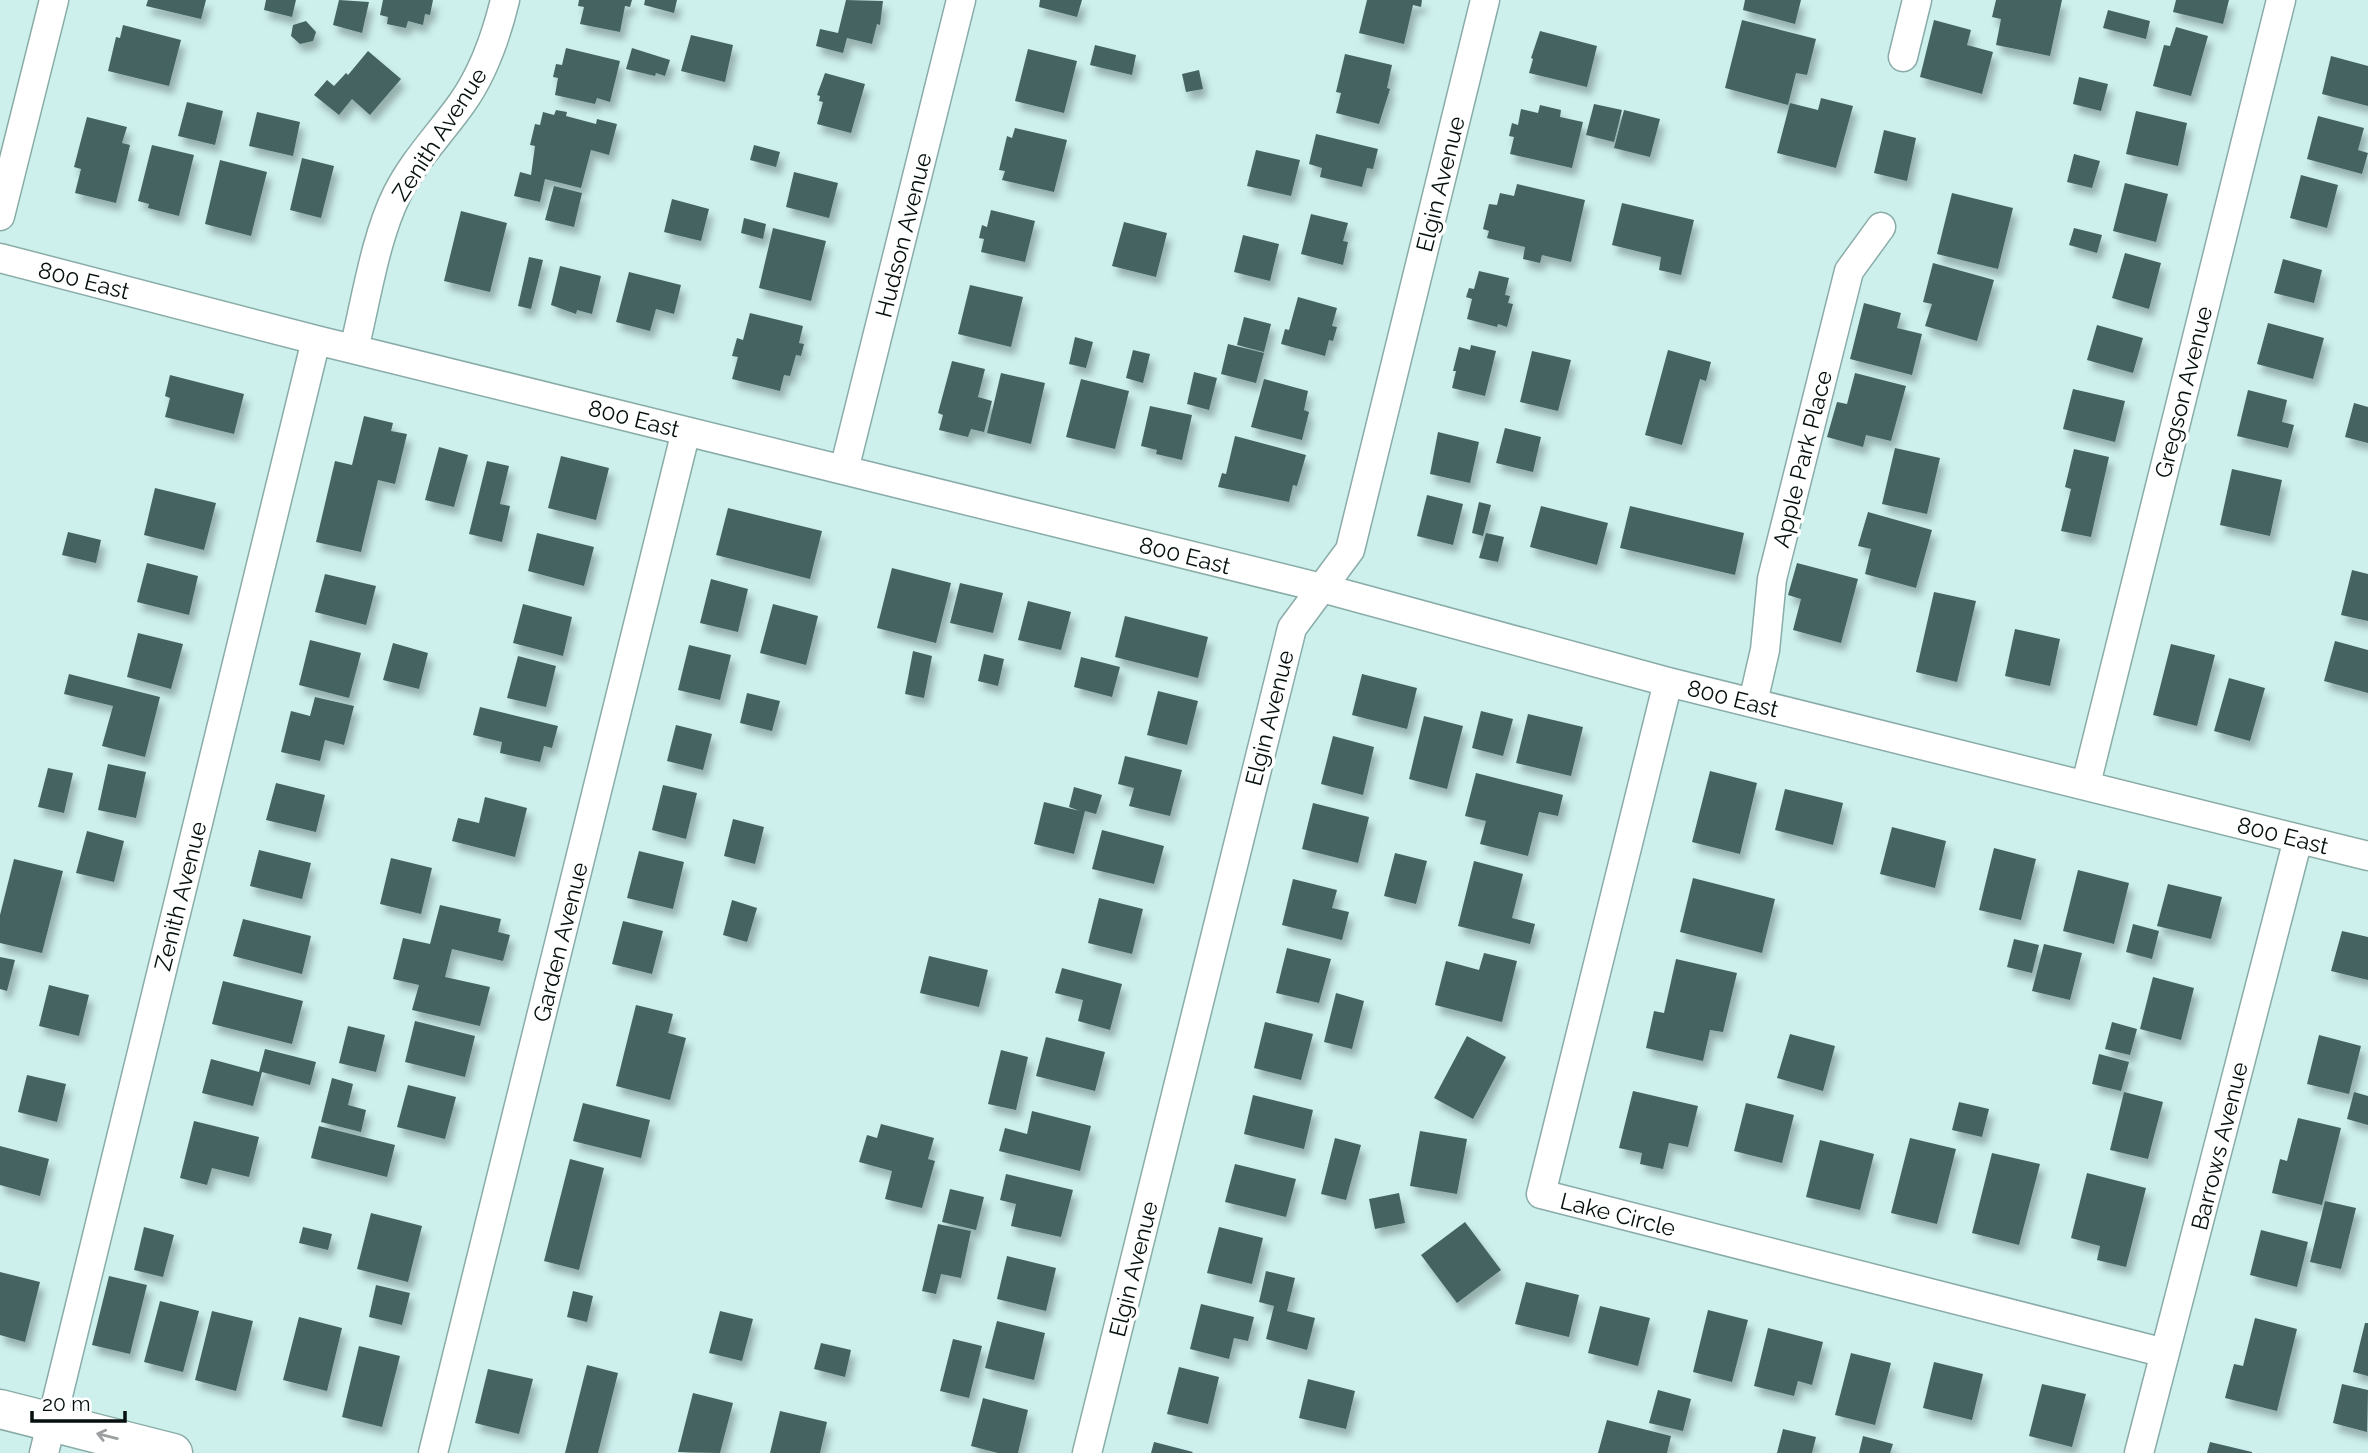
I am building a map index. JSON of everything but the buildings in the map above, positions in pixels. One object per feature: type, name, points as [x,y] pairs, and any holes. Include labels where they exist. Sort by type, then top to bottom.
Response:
[{"type":"main road","points":[[0,1409],[48,1438],[173,1453]]},
{"type":"street","points":[[0,216],[54,0]]},
{"type":"street","name":"Zenith Avenue","points":[[354,349],[383,230],[396,197],[412,167],[464,102],[486,64],[505,0]]},
{"type":"street","name":"Hudson Avenue","points":[[844,470],[961,0]]},
{"type":"street","name":"Elgin Avenue","points":[[1087,1453],[1292,628],[1350,550],[1485,0]]},
{"type":"street","points":[[1903,57],[1917,0]]},
{"type":"street","name":"Gregson Avenue","points":[[2086,784],[2281,0]]},
{"type":"street","name":"Apple Park Place","points":[[1753,702],[1765,650],[1772,579],[1849,271],[1881,227]]},
{"type":"street","name":"800 East","points":[[0,258],[316,340],[1322,588],[1668,682],[2368,856]]},
{"type":"street","name":"Zenith Avenue","points":[[48,1438],[316,340]]},
{"type":"street","name":"Garden Avenue","points":[[433,1453],[687,431]]},
{"type":"street","name":"Lake Circle","points":[[1668,682],[1541,1194],[2165,1353]]},
{"type":"street","name":"Barrows Avenue","points":[[2139,1453],[2298,839]]}]
